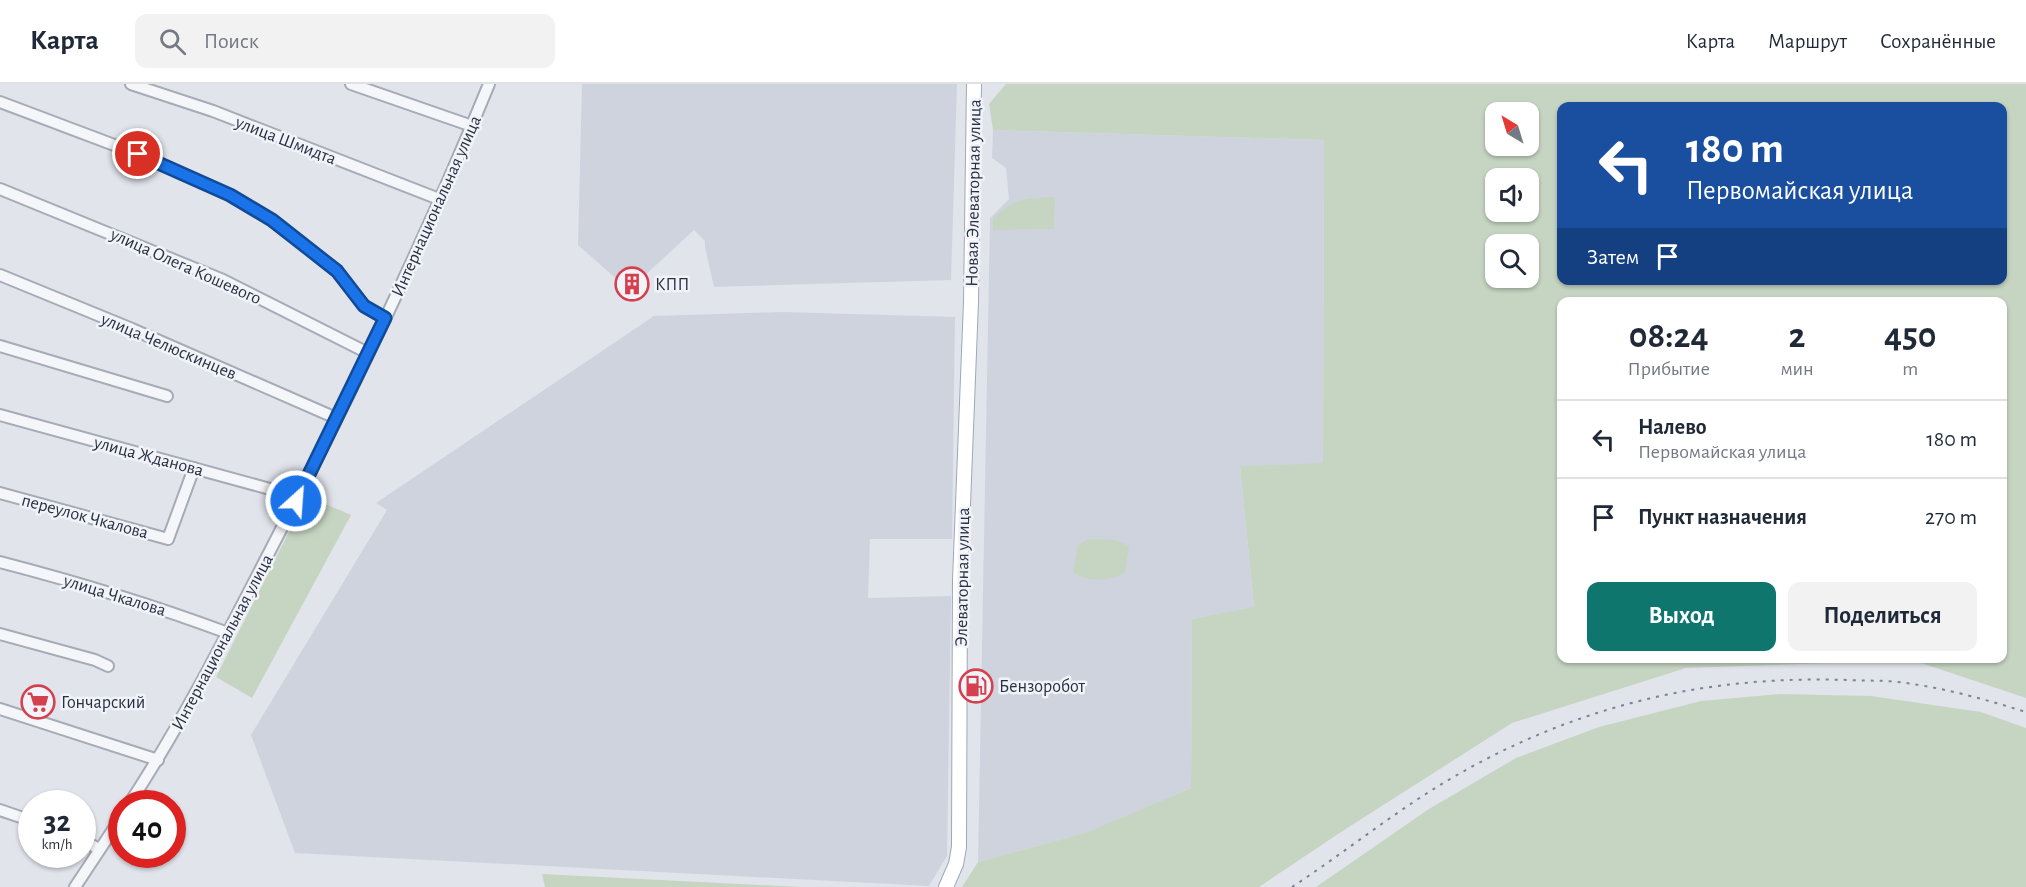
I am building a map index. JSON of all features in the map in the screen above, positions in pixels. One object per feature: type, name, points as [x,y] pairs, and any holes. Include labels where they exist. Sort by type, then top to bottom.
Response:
[{"type":"main road","name":"Новая Элеваторная улица","points":[[971,302],[974,84]]},
{"type":"main road","name":"Элеваторная улица","points":[[946,887],[956,864],[959,847],[960,580],[971,302]]},
{"type":"street","name":"улица Шмидта","points":[[131,84],[213,111],[439,200]]},
{"type":"street","points":[[351,84],[472,126]]},
{"type":"street","name":"Интернациональная улица","points":[[138,790],[158,760],[228,633],[296,501],[385,318],[489,84]]},
{"type":"street","points":[[0,102],[138,154],[230,195],[272,220],[317,255],[337,271],[364,306],[385,318]]},
{"type":"street","name":"улица Олега Кошевого","points":[[0,189],[223,280],[368,353]]},
{"type":"street","name":"улица Челюскинцев","points":[[0,275],[132,329],[336,418]]},
{"type":"street","points":[[0,346],[167,396]]},
{"type":"street","name":"улица Жданова","points":[[0,415],[270,489],[296,501]]},
{"type":"street","name":"переулок Чкалова","points":[[0,493],[168,538],[194,468]]},
{"type":"street","name":"улица Чкалова","points":[[0,562],[184,616],[228,633]]},
{"type":"street","points":[[0,634],[96,660],[108,666]]},
{"type":"street","points":[[0,709],[158,760]]},
{"type":"street","points":[[0,810],[18,816]]},
{"type":"street","points":[[75,887],[108,836]]},
{"type":"shaded area","points":[[582,84],[957,84],[951,280],[714,287],[705,241],[694,230],[629,290],[578,245]]},
{"type":"shaded area","points":[[993,130],[1324,140],[1323,464],[1240,466],[1254,608],[1192,619],[1191,788],[1089,832],[978,862],[990,218],[1009,199],[1006,168],[992,158]]},
{"type":"shaded area","points":[[783,312],[955,317],[952,539],[870,539],[868,598],[951,596],[947,856],[929,886],[295,853],[251,735],[387,510],[376,503],[654,316]]},
{"type":"green space","points":[[1006,84],[2026,84],[2026,698],[1921,663],[2007,663],[2007,297],[1557,297],[1557,663],[1827,663],[1686,668],[1512,723],[1259,887],[962,887],[978,862],[1088,832],[1191,788],[1192,619],[1254,607],[1240,466],[1323,463],[1324,140],[993,130],[989,104]]},
{"type":"green space","points":[[1055,197],[1054,229],[993,230],[993,218],[1008,206],[1021,200]]},
{"type":"green space","points":[[307,496],[351,515],[252,698],[216,677]]},
{"type":"green space","points":[[1088,539],[1115,540],[1129,546],[1125,573],[1098,580],[1085,578],[1073,572],[1078,545]]},
{"type":"green space","points":[[1780,694],[1871,696],[1981,712],[2026,728],[2026,887],[1316,887],[1429,809],[1516,758],[1599,727],[1701,701]]},
{"type":"green space","points":[[542,874],[801,887],[545,887]]},
{"type":"railway","points":[[1292,887],[1414,801],[1457,775],[1550,730],[1646,699],[1695,689],[1745,683],[1796,680],[1879,681],[1946,690],[2026,712]]},
{"type":"place","name":"КПП","points":[[632,284]]},
{"type":"place","name":"Бензоробот","points":[[976,686]]},
{"type":"place","name":"Гончарский","points":[[38,702]]},
{"type":"route","points":[[138,154],[230,195],[272,220],[337,271],[364,306],[385,318],[296,501]]}]
